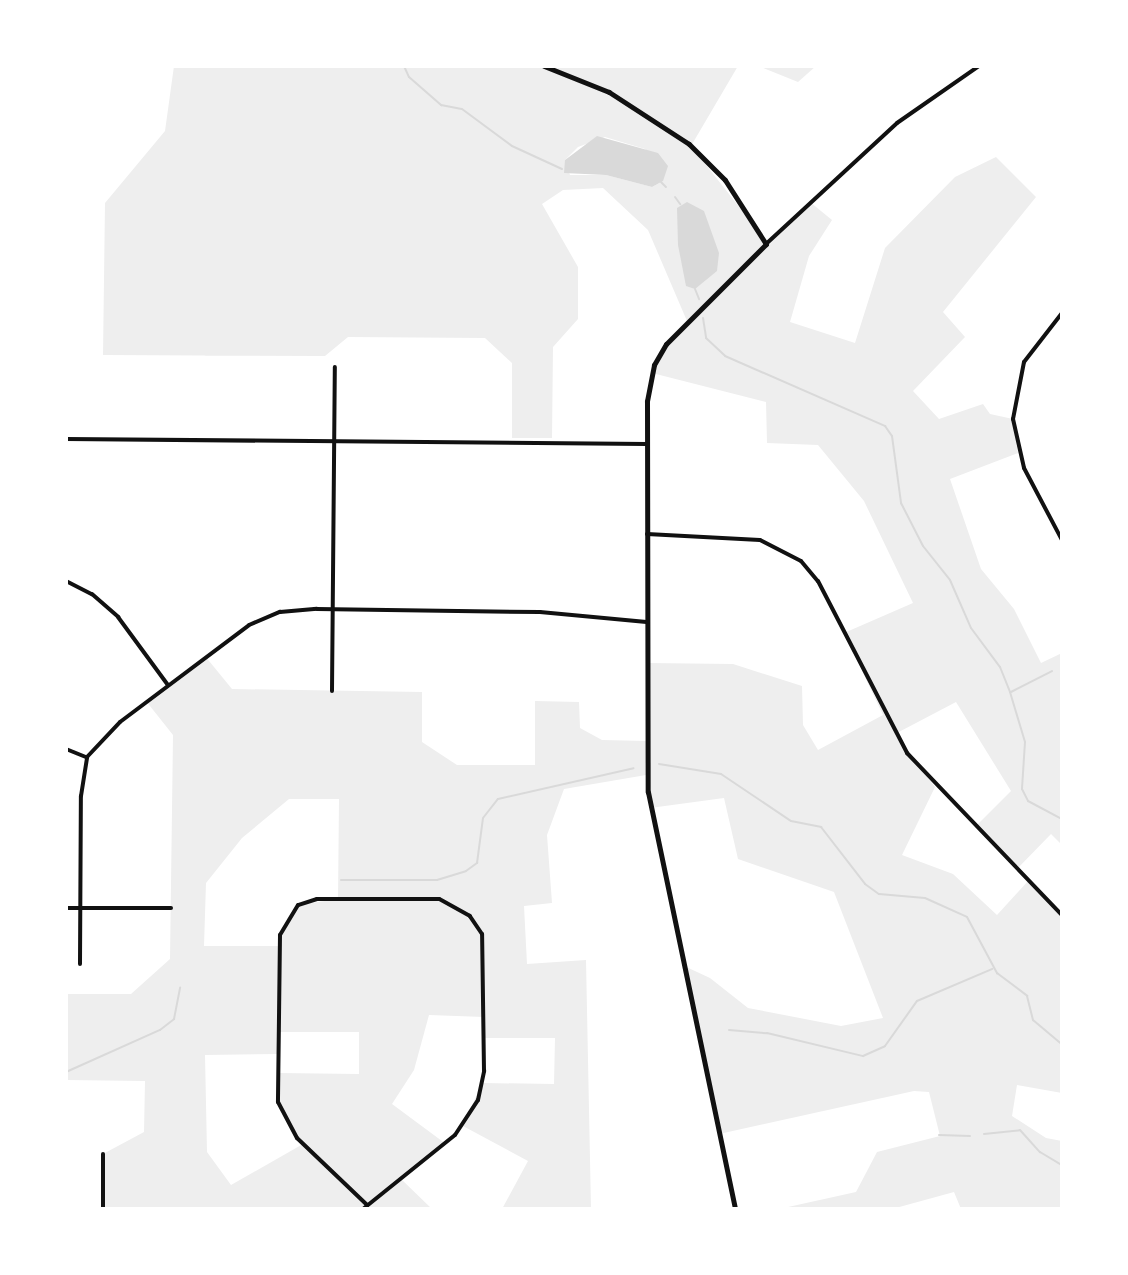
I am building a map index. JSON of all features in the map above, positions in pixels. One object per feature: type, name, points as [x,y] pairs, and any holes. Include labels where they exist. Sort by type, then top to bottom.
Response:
[{"type":"street","points":[[544,66],[609,92],[689,144],[725,180],[766,244]]},
{"type":"street","points":[[735,1209],[650,808],[647,622],[649,385],[659,354],[766,244],[897,123],[979,66]]},
{"type":"street","points":[[1062,313],[1024,362],[1013,419],[1024,468],[1062,540]]},
{"type":"street","points":[[332,691],[335,367]]},
{"type":"street","points":[[66,439],[647,444]]},
{"type":"street","points":[[647,534],[760,540],[801,561],[818,581],[907,753],[1062,915]]},
{"type":"street","points":[[66,581],[92,594],[118,617],[168,685]]},
{"type":"street","points":[[80,964],[81,796],[87,757],[97,742],[168,685],[259,619],[289,611],[333,610],[540,612],[647,622]]},
{"type":"street","points":[[66,749],[87,757]]},
{"type":"street","points":[[317,899],[439,899],[470,916],[482,934],[484,1071],[478,1100],[455,1135],[365,1207],[297,1138],[278,1102],[280,935],[298,905],[317,899]]},
{"type":"street","points":[[66,908],[171,908]]},
{"type":"street","points":[[103,1154],[103,1209]]},
{"type":"shaded area","points":[[174,66],[738,66],[691,146],[767,242],[810,202],[832,220],[809,256],[790,322],[855,343],[885,248],[955,177],[996,157],[1036,197],[943,312],[965,337],[913,391],[939,419],[983,404],[990,414],[1013,419],[1018,453],[950,479],[981,569],[1014,609],[1041,663],[1062,653],[1062,845],[1051,834],[1017,869],[975,827],[1011,791],[956,702],[895,734],[935,787],[902,855],[953,874],[997,915],[1028,881],[1062,915],[1062,1093],[1017,1085],[1012,1116],[1046,1138],[1062,1141],[1062,1209],[961,1209],[954,1192],[892,1209],[779,1209],[856,1192],[877,1152],[940,1136],[929,1092],[914,1091],[719,1134],[682,965],[710,978],[748,1008],[841,1026],[883,1018],[834,892],[738,859],[724,798],[650,808],[646,775],[564,789],[547,835],[552,903],[524,906],[527,964],[586,960],[591,1209],[502,1209],[528,1161],[463,1126],[482,1083],[554,1084],[555,1038],[485,1038],[484,1017],[429,1015],[414,1070],[392,1104],[446,1144],[400,1178],[432,1209],[103,1209],[103,1154],[144,1132],[145,1081],[66,1080],[66,994],[131,994],[170,959],[173,735],[146,701],[205,656],[232,689],[422,692],[422,742],[457,765],[535,765],[535,701],[579,702],[580,728],[602,740],[646,741],[647,663],[733,664],[802,686],[803,725],[818,750],[883,715],[844,633],[913,603],[864,501],[818,445],[767,443],[766,402],[652,373],[659,354],[687,321],[648,230],[603,188],[563,190],[542,204],[578,267],[578,319],[553,347],[552,438],[512,438],[512,363],[485,338],[348,337],[325,356],[103,355],[105,203],[165,131]],"holes":[[[605,137],[645,149],[663,181],[652,187],[606,175],[570,175],[565,160],[578,147]],[[289,799],[339,799],[338,899],[298,905],[288,917],[279,946],[204,946],[206,883],[242,838]],[[278,1032],[359,1032],[359,1074],[278,1073],[279,1104],[303,1144],[231,1185],[207,1152],[205,1055],[278,1054]]]},
{"type":"shaded area","points":[[758,66],[816,66],[798,82]]},
{"type":"shaded area","points":[[597,136],[658,153],[668,166],[663,181],[652,187],[606,175],[564,173],[565,160]]},
{"type":"shaded area","points":[[687,202],[704,211],[719,253],[717,271],[695,289],[686,286],[678,245],[677,208]]},
{"type":"waterway","points":[[404,66],[409,77],[441,105],[462,109],[512,146],[562,169]]},
{"type":"waterway","points":[[661,182],[666,187]]},
{"type":"waterway","points":[[675,197],[680,204]]},
{"type":"waterway","points":[[695,289],[699,299]]},
{"type":"waterway","points":[[703,318],[706,338],[725,356],[885,426],[892,436],[901,503],[923,546],[950,580],[971,628],[1000,667],[1010,692],[1025,742],[1022,789],[1028,801],[1062,819]]},
{"type":"waterway","points":[[1011,692],[1052,671]]},
{"type":"waterway","points":[[659,764],[721,774],[791,821],[821,827],[865,884],[879,894],[925,898],[967,917],[997,973],[1027,996],[1033,1020],[1062,1044]]},
{"type":"waterway","points":[[341,880],[437,880],[466,871],[477,863],[483,818],[498,799],[634,768]]},
{"type":"waterway","points":[[729,1030],[767,1033],[863,1056],[885,1046],[917,1001],[992,969]]},
{"type":"waterway","points":[[66,1072],[160,1030],[174,1019],[180,988]]},
{"type":"waterway","points":[[984,1134],[1020,1130],[1040,1152],[1062,1165]]},
{"type":"waterway","points":[[939,1135],[970,1136]]}]
